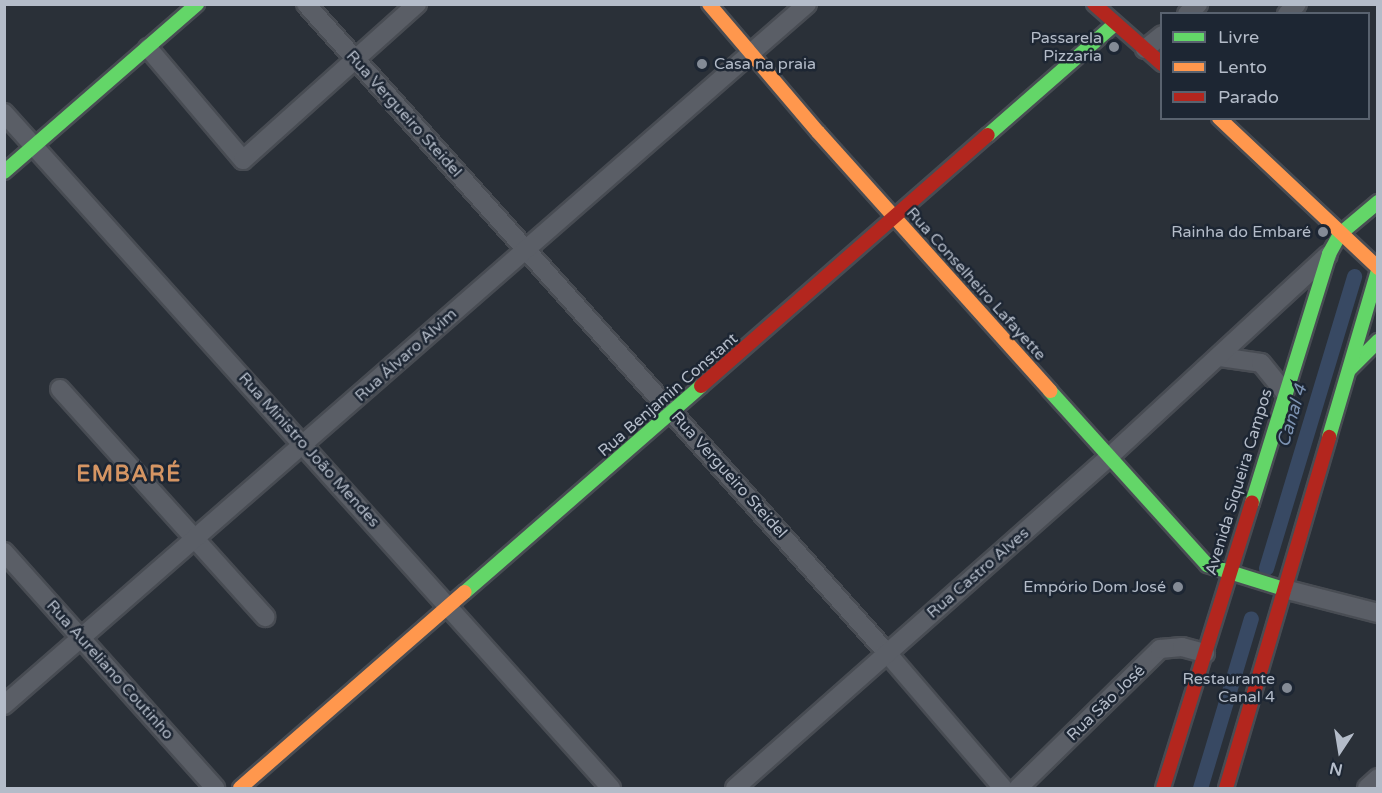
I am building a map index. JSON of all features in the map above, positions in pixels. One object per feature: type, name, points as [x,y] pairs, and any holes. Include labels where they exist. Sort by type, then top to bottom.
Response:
[{"type":"main road","points":[[4,172],[197,4]]},
{"type":"main road","name":"Rua Conselheiro Lafayette","points":[[709,4],[1108,458],[1207,565],[1277,587]]},
{"type":"main road","points":[[1094,4],[1160,63]]},
{"type":"main road","name":"Rua Benjamin Constant","points":[[240,789],[450,609],[1115,24]]},
{"type":"main road","points":[[1221,120],[1377,269],[1277,587],[1226,789]]},
{"type":"main road","name":"Avenida Siqueira Campos","points":[[1163,789],[1205,653],[1235,575],[1284,391],[1329,254],[1340,234],[1377,202]]},
{"type":"main road","points":[[1343,381],[1357,358],[1377,341]]},
{"type":"street","name":"Rua Vergueiro Steidel","points":[[306,4],[887,653],[1003,789]]},
{"type":"street","points":[[148,48],[243,160],[417,4]]},
{"type":"street","name":"Rua Álvaro Alvim","points":[[4,705],[305,445],[524,248],[807,4]]},
{"type":"street","points":[[1145,49],[1160,36]]},
{"type":"street","name":"Rua Ministro João Mendes","points":[[4,113],[305,445],[611,789]]},
{"type":"street","name":"Rua Castro Alves","points":[[735,789],[1108,458],[1329,254]]},
{"type":"street","points":[[1220,357],[1261,363],[1284,391]]},
{"type":"street","points":[[60,389],[265,617]]},
{"type":"street","name":"Rua Aureliano Coutinho","points":[[4,552],[215,789]]},
{"type":"street","points":[[1277,587],[1377,613]]},
{"type":"street","name":"Rua São José","points":[[1018,789],[1160,649],[1182,647],[1205,653]]},
{"type":"street","points":[[1367,789],[1377,778]]},
{"type":"waterway","name":"Canal 4","points":[[1266,568],[1354,276]]},
{"type":"waterway","name":"Canal 4","points":[[1200,788],[1251,618]]},
{"type":"traffic: fast","points":[[4,172],[197,4]]},
{"type":"traffic: fast","points":[[988,135],[1115,24]]},
{"type":"traffic: fast","points":[[1252,503],[1329,254],[1340,234],[1378,202]]},
{"type":"traffic: fast","points":[[1329,437],[1378,270]]},
{"type":"traffic: fast","points":[[1350,369],[1378,341]]},
{"type":"traffic: fast","points":[[465,592],[701,386]]},
{"type":"traffic: fast","points":[[1050,391],[1207,565],[1284,589]]},
{"type":"traffic: slow","points":[[709,4],[818,132],[1050,391]]},
{"type":"traffic: slow","points":[[1221,120],[1378,268]]},
{"type":"traffic: slow","points":[[240,788],[465,592]]},
{"type":"traffic: jam","points":[[1094,4],[1160,62]]},
{"type":"traffic: jam","points":[[701,386],[988,135]]},
{"type":"traffic: jam","points":[[1226,788],[1329,437]]},
{"type":"traffic: jam","points":[[1163,788],[1252,503]]},
{"type":"place","name":"Passarela Pizzaria","points":[[1114,47]]},
{"type":"place","name":"Casa na praia","points":[[702,64]]},
{"type":"place","name":"Rainha do Embaré","points":[[1323,232]]},
{"type":"place","name":"Empório Dom José","points":[[1178,587]]},
{"type":"place","name":"Restaurante Canal 4","points":[[1287,688]]},
{"type":"district","name":"EMBARÉ","points":[[129,475]]}]
